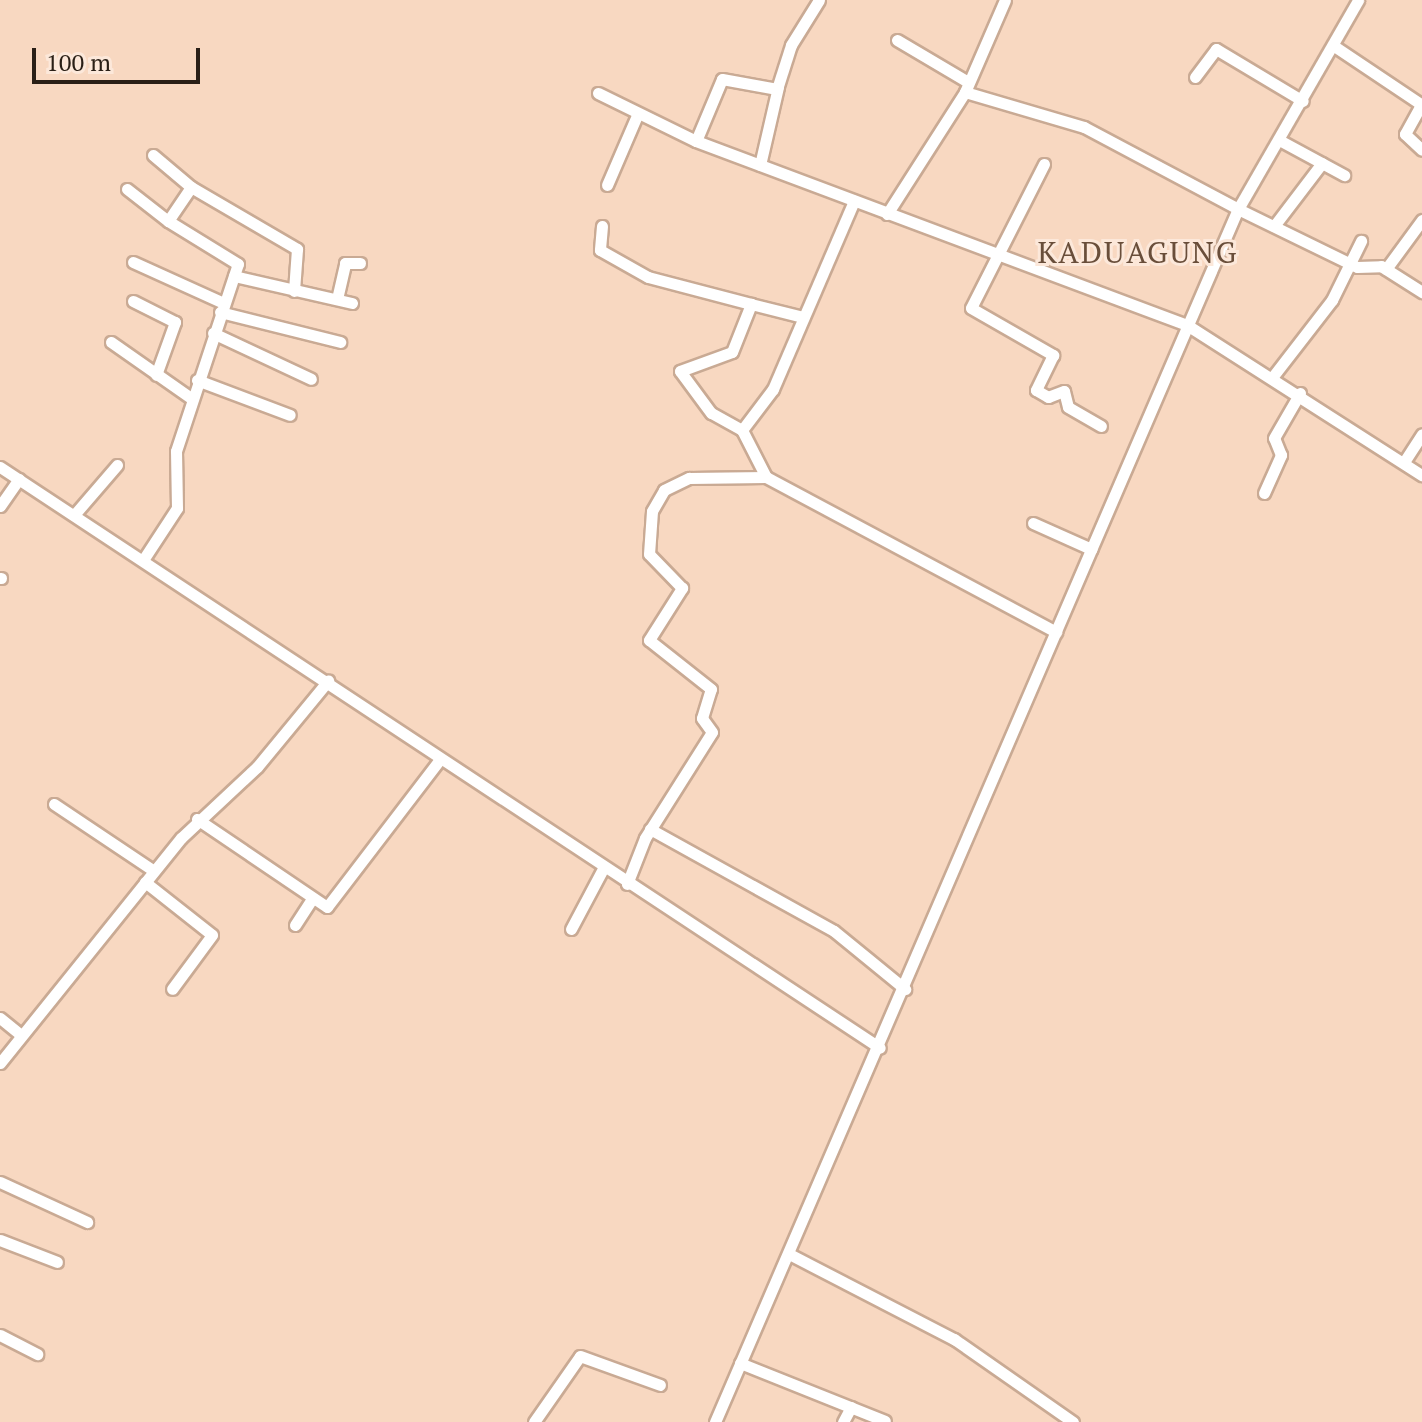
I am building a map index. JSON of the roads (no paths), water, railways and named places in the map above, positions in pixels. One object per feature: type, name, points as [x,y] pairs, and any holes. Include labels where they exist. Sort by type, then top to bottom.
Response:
[{"type":"street","points":[[760,165],[791,45],[819,0]]},
{"type":"street","points":[[887,214],[967,87],[1005,0]]},
{"type":"street","points":[[715,1422],[880,1048],[1238,209],[1281,141],[1358,0]]},
{"type":"street","points":[[897,40],[967,87],[1084,127],[1238,209],[1346,261],[1386,269],[1422,292]]},
{"type":"street","points":[[1334,46],[1421,105],[1405,134],[1422,150]]},
{"type":"street","points":[[1195,77],[1216,49],[1303,101]]},
{"type":"street","points":[[696,141],[722,79],[769,91],[778,87]]},
{"type":"street","points":[[598,93],[696,141],[995,257],[1187,325],[1274,375],[1422,475]]},
{"type":"street","points":[[607,185],[638,113]]},
{"type":"street","points":[[1281,141],[1344,175]]},
{"type":"street","points":[[153,155],[191,187],[297,249],[294,291]]},
{"type":"street","points":[[1274,226],[1322,163]]},
{"type":"street","points":[[1044,164],[971,308],[1053,355],[1036,390],[1048,397],[1064,391],[1068,407],[1101,426]]},
{"type":"street","points":[[168,221],[191,187]]},
{"type":"street","points":[[127,189],[168,221],[237,259],[176,451],[177,508],[143,560]]},
{"type":"street","points":[[742,430],[773,389],[854,201]]},
{"type":"street","points":[[1386,269],[1422,220]]},
{"type":"street","points":[[602,226],[600,250],[648,277],[726,292],[751,304],[803,317]]},
{"type":"street","points":[[1274,375],[1332,300],[1346,261],[1361,241]]},
{"type":"street","points":[[133,262],[222,308],[340,342]]},
{"type":"street","points":[[337,299],[345,263],[360,263]]},
{"type":"street","points":[[234,276],[352,303]]},
{"type":"street","points":[[133,301],[175,322],[156,375]]},
{"type":"street","points":[[751,304],[732,352],[683,368],[679,377],[711,413],[742,430],[766,477]]},
{"type":"street","points":[[213,333],[311,379]]},
{"type":"street","points":[[111,342],[191,398]]},
{"type":"street","points":[[197,380],[290,415]]},
{"type":"street","points":[[1264,493],[1281,455],[1274,438],[1300,393]]},
{"type":"street","points":[[1404,462],[1422,434]]},
{"type":"street","points":[[74,515],[117,465]]},
{"type":"street","points":[[0,467],[328,681],[627,884],[880,1048]]},
{"type":"street","points":[[627,884],[650,829],[712,732],[702,718],[714,695],[649,640],[682,588],[649,554],[655,500],[689,478],[766,477],[1056,632]]},
{"type":"street","points":[[0,506],[19,479]]},
{"type":"street","points":[[1033,523],[1091,549]]},
{"type":"street","points":[[0,1063],[197,819],[257,767],[328,681]]},
{"type":"street","points":[[197,819],[312,899],[334,905],[440,759]]},
{"type":"street","points":[[54,804],[154,871]]},
{"type":"street","points":[[650,829],[829,927],[905,989]]},
{"type":"street","points":[[571,929],[604,867]]},
{"type":"street","points":[[145,882],[212,935],[172,989]]},
{"type":"street","points":[[295,925],[312,899]]},
{"type":"street","points":[[0,1018],[21,1035]]},
{"type":"street","points":[[0,1182],[87,1222]]},
{"type":"street","points":[[0,1240],[57,1262]]},
{"type":"street","points":[[789,1254],[954,1339],[1073,1422]]},
{"type":"street","points":[[0,1335],[37,1354]]},
{"type":"street","points":[[534,1422],[580,1356],[660,1385]]},
{"type":"street","points":[[740,1363],[885,1421]]},
{"type":"street","points":[[843,1422],[851,1407]]},
{"type":"district","name":"KADUAGUNG","points":[[1138,252]]}]
